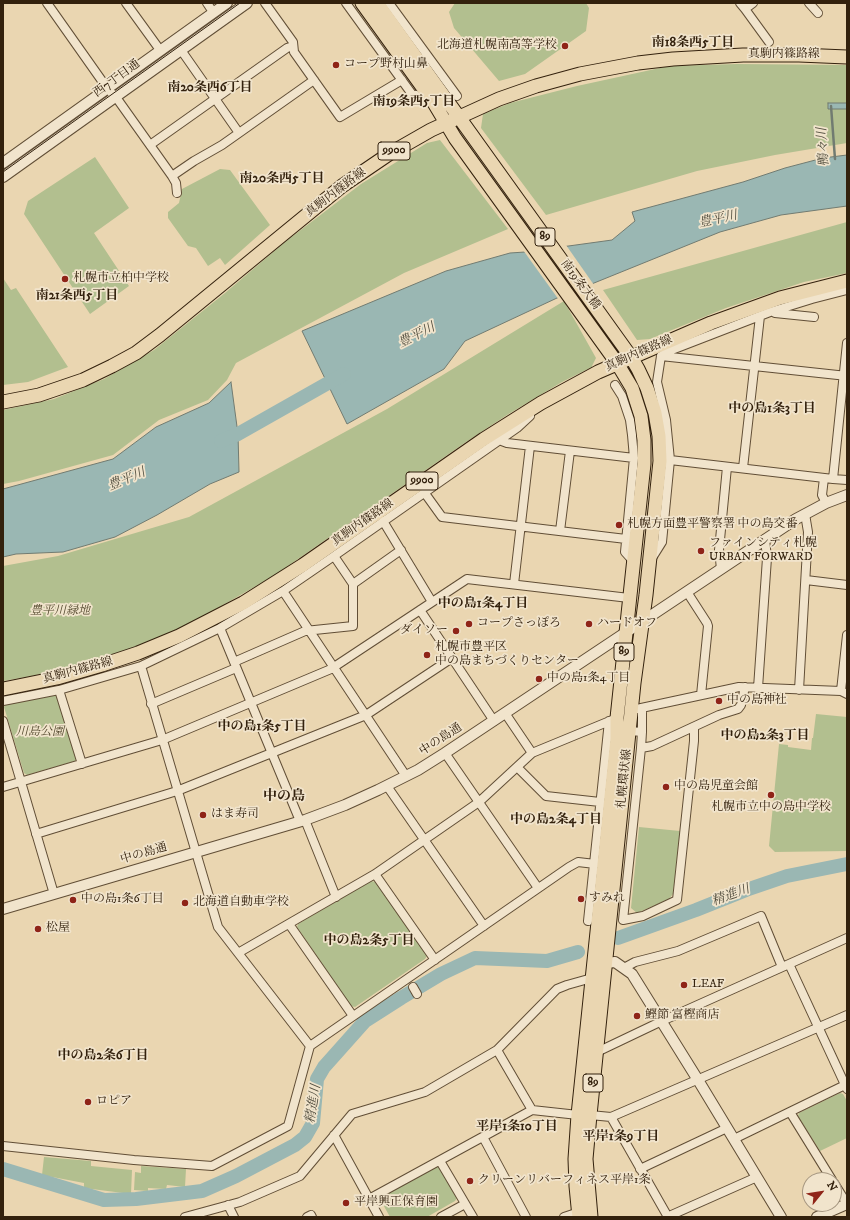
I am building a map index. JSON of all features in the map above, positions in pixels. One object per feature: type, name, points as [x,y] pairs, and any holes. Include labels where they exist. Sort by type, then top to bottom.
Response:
[{"type":"main road","name":"89","points":[[362,3],[434,103],[449,127]]},
{"type":"main road","name":"89","points":[[377,3],[462,121]]},
{"type":"main road","name":"真駒内篠路線","points":[[3,402],[39,395],[83,380],[136,353],[160,336],[342,186],[389,154],[462,121],[499,99],[536,86],[580,74],[638,63],[743,55],[799,54],[847,57]]},
{"type":"main road","name":"南19条大橋","points":[[462,121],[628,353]]},
{"type":"main road","name":"南19条大橋","points":[[449,127],[614,359]]},
{"type":"main road","name":"真駒内篠路線","points":[[3,689],[83,671],[138,653],[179,636],[243,603],[303,565],[484,439],[541,403],[598,372],[614,359],[711,322],[780,298],[847,281]]},
{"type":"main road","name":"札幌環状線","points":[[579,1214],[575,1159],[597,1052],[606,963],[636,732],[648,564],[660,461],[659,436],[655,413],[647,388],[628,353]]},
{"type":"main road","name":"札幌環状線","points":[[591,1217],[584,1115],[592,978],[617,739],[613,720],[626,633],[644,464],[644,440],[641,416],[632,388],[614,359]]},
{"type":"street","points":[[47,3],[107,88],[116,96],[172,176],[176,183],[177,193]]},
{"type":"street","points":[[126,3],[160,50]]},
{"type":"street","points":[[206,3],[213,12]]},
{"type":"street","name":"西7丁目通","points":[[3,162],[227,3]]},
{"type":"street","name":"西7丁目通","points":[[3,177],[247,3]]},
{"type":"street","points":[[265,3],[293,42],[294,52],[340,117],[402,80]]},
{"type":"street","points":[[346,3],[414,97],[416,95]]},
{"type":"street","points":[[389,3],[442,78],[457,96]]},
{"type":"street","points":[[753,3],[742,6],[769,42]]},
{"type":"street","points":[[809,3],[818,13]]},
{"type":"street","points":[[150,145],[287,48],[293,46]]},
{"type":"street","points":[[181,50],[239,133]]},
{"type":"street","points":[[172,176],[222,145],[314,80]]},
{"type":"street","points":[[648,564],[662,542],[670,460],[666,420],[654,383],[661,356],[669,351],[770,312],[847,290]]},
{"type":"street","points":[[770,312],[814,317]]},
{"type":"street","points":[[743,468],[760,316]]},
{"type":"street","points":[[826,503],[822,495],[829,478],[845,375],[847,343]]},
{"type":"street","points":[[661,356],[754,367],[845,375]]},
{"type":"street","points":[[615,385],[624,395],[631,428],[634,458],[625,552],[634,562]]},
{"type":"street","points":[[3,701],[59,690],[140,666],[220,628],[283,591],[517,428],[541,403]]},
{"type":"street","points":[[499,440],[507,443],[634,458]]},
{"type":"street","points":[[514,584],[530,446]]},
{"type":"street","points":[[560,532],[570,451]]},
{"type":"street","points":[[670,460],[847,480]]},
{"type":"street","points":[[721,569],[719,550],[727,467]]},
{"type":"street","points":[[424,492],[442,517],[626,539]]},
{"type":"street","name":"中の島通","points":[[3,909],[302,820],[356,801],[387,786],[445,753],[505,714],[804,514],[847,495]]},
{"type":"street","points":[[799,690],[808,532],[804,514]]},
{"type":"street","points":[[383,521],[432,602]]},
{"type":"street","points":[[758,688],[767,558],[765,540]]},
{"type":"street","points":[[353,584],[401,550]]},
{"type":"street","points":[[151,704],[309,631],[353,626],[353,584],[334,556]]},
{"type":"street","points":[[3,787],[162,740],[334,668],[467,579],[629,598]]},
{"type":"street","points":[[806,580],[847,585]]},
{"type":"street","points":[[283,591],[406,776]]},
{"type":"street","points":[[687,592],[707,622],[708,626],[701,695]]},
{"type":"street","points":[[420,610],[494,720]]},
{"type":"street","points":[[220,628],[272,753],[336,897]]},
{"type":"street","points":[[637,709],[739,687],[844,693],[847,635]]},
{"type":"street","points":[[36,834],[178,792],[366,715],[452,658]]},
{"type":"street","points":[[140,666],[218,927],[310,1046]]},
{"type":"street","points":[[641,748],[652,746],[740,708],[745,687]]},
{"type":"street","points":[[59,690],[82,764]]},
{"type":"street","points":[[505,714],[532,753]]},
{"type":"street","points":[[238,953],[375,874],[479,802],[532,753],[613,720]]},
{"type":"street","points":[[588,921],[595,864],[594,858],[600,802],[613,720]]},
{"type":"street","points":[[3,722],[54,894]]},
{"type":"street","points":[[636,732],[641,748],[623,920],[643,916],[678,900],[694,741],[694,727]]},
{"type":"street","points":[[445,753],[538,888]]},
{"type":"street","points":[[517,767],[546,796],[600,802]]},
{"type":"street","points":[[387,786],[484,926]]},
{"type":"street","points":[[3,1146],[134,1160],[212,1166],[288,1126],[310,1046],[576,863],[595,864]]},
{"type":"street","points":[[375,874],[435,960]]},
{"type":"street","points":[[624,968],[635,962],[678,950],[761,916],[846,1087],[734,1139]]},
{"type":"street","points":[[289,924],[353,1016]]},
{"type":"street","points":[[597,1052],[662,1021],[847,938]]},
{"type":"street","points":[[606,963],[616,962],[632,974],[781,1217]]},
{"type":"street","points":[[185,1217],[240,1202],[300,1176],[352,1114],[425,1092],[497,1050],[556,989],[567,984],[592,978]]},
{"type":"street","points":[[369,1199],[532,1110],[611,1117],[847,1015]]},
{"type":"street","points":[[497,1050],[532,1110]]},
{"type":"street","points":[[790,1112],[827,1172]]},
{"type":"street","points":[[611,1117],[668,1217],[757,1177]]},
{"type":"street","points":[[640,1169],[727,1128]]},
{"type":"street","points":[[334,1135],[379,1217]]},
{"type":"street","points":[[483,1137],[526,1217]]},
{"type":"street","points":[[440,1161],[473,1217]]},
{"type":"street","points":[[441,1217],[465,1204]]},
{"type":"street","points":[[818,1217],[847,1204]]},
{"type":"street","points":[[228,1205],[234,1217]]},
{"type":"street","points":[[564,1217],[579,1214]]},
{"type":"street","points":[[307,1217],[311,1215],[312,1217]]},
{"type":"green space","points":[[455,3],[586,3],[589,8],[586,31],[525,74],[499,81],[454,28],[449,12]]},
{"type":"green space","points":[[737,64],[847,65],[847,143],[775,155],[697,171],[546,215],[481,128],[483,114],[510,103],[577,86],[669,66]]},
{"type":"green space","points":[[440,140],[508,229],[404,273],[236,363],[227,380],[208,400],[159,420],[113,455],[3,484],[3,410],[54,399],[104,379],[154,350],[285,242],[361,184],[427,143]]},
{"type":"green space","points":[[95,157],[129,208],[94,233],[129,286],[90,314],[24,214],[28,201]]},
{"type":"green space","points":[[220,169],[230,170],[270,225],[225,265],[220,258],[208,266],[196,248],[188,246],[168,218],[168,212],[179,203],[182,189]]},
{"type":"green space","points":[[847,222],[847,273],[804,282],[726,308],[650,339],[637,340],[603,290]]},
{"type":"green space","points":[[3,278],[11,290],[16,288],[68,367],[28,382],[3,385]]},
{"type":"green space","name":"豊平川緑地","points":[[564,301],[596,358],[592,367],[562,382],[507,415],[275,575],[185,627],[129,649],[79,664],[32,676],[3,681],[3,566],[58,556],[189,517],[387,409]]},
{"type":"green space","name":"川島公園","points":[[55,694],[58,696],[76,759],[75,761],[27,775],[24,773],[4,707],[5,705]]},
{"type":"green space","points":[[816,714],[847,717],[847,851],[775,852],[769,846],[779,744],[788,745],[788,747],[811,750]]},
{"type":"green space","points":[[639,827],[680,831],[673,894],[669,899],[637,913],[631,908]]},
{"type":"green space","points":[[371,881],[376,882],[427,956],[425,959],[355,1007],[351,1006],[297,927],[298,924]]},
{"type":"green space","points":[[840,1093],[843,1094],[847,1101],[847,1138],[820,1151],[798,1116],[799,1113]]},
{"type":"green space","points":[[44,1157],[91,1161],[91,1166],[132,1170],[131,1194],[84,1188],[84,1183],[42,1175]]},
{"type":"green space","points":[[141,1166],[186,1169],[185,1187],[167,1185],[166,1189],[148,1188],[148,1191],[134,1190],[135,1172],[141,1173]]},
{"type":"green space","points":[[437,1166],[457,1198],[455,1201],[427,1217],[390,1217],[380,1199],[382,1196]]},
{"type":"water","points":[[828,103],[847,103],[847,109],[828,109]]},
{"type":"water","points":[[847,155],[847,206],[781,215],[720,232],[557,298],[465,341],[444,369],[347,424],[302,331],[446,271],[510,253],[612,240],[635,221],[632,212],[743,182],[785,168],[823,158]]},
{"type":"water","points":[[231,382],[238,434],[239,472],[210,484],[157,515],[115,537],[63,552],[16,554],[3,557],[3,489],[113,459],[156,427],[209,403]]},
{"type":"pier","points":[[566,245],[594,285],[559,300],[523,250]]},
{"type":"waterway","name":"鴨々川","points":[[831,106],[835,159]]},
{"type":"waterway","name":"豊平川","points":[[221,441],[238,434],[344,374]]},
{"type":"waterway","name":"精進川","points":[[618,938],[787,876],[847,864]]},
{"type":"waterway","name":"精進川","points":[[3,1169],[104,1200],[136,1199],[202,1191],[236,1176],[295,1145],[305,1137],[313,1123],[317,1079],[324,1067],[365,1021],[401,998],[441,974],[475,958],[547,961],[578,952]]},
{"type":"tram line","points":[[3,172],[240,3]]},
{"type":"place","name":"北海道札幌南高等学校","points":[[565,46]]},
{"type":"place","name":"コープ野村山鼻","points":[[336,65]]},
{"type":"place","name":"札幌市立柏中学校","points":[[65,279]]},
{"type":"place","name":"札幌方面豊平警察署 中の島交番","points":[[619,525]]},
{"type":"place","name":"ファインシティ札幌 URBAN FORWARD","points":[[701,551]]},
{"type":"place","name":"コープさっぽろ","points":[[469,624]]},
{"type":"place","name":"ハードオフ","points":[[589,624]]},
{"type":"place","name":"ダイソー","points":[[456,631]]},
{"type":"place","name":"札幌市豊平区 中の島まちづくりセンター","points":[[427,655]]},
{"type":"place","name":"中の島1条4丁目","points":[[539,679]]},
{"type":"place","name":"中の島神社","points":[[719,701]]},
{"type":"place","name":"中の島児童会館","points":[[666,787]]},
{"type":"place","name":"札幌市立中の島中学校","points":[[771,795]]},
{"type":"place","name":"はま寿司","points":[[203,815]]},
{"type":"place","name":"すみれ","points":[[581,899]]},
{"type":"place","name":"中の島1条6丁目","points":[[73,900]]},
{"type":"place","name":"北海道自動車学校","points":[[185,903]]},
{"type":"place","name":"松屋","points":[[38,929]]},
{"type":"place","name":"LEAF","points":[[684,985]]},
{"type":"place","name":"鰹節 富樫商店","points":[[637,1016]]},
{"type":"place","name":"ロピア","points":[[88,1102]]},
{"type":"place","name":"クリーンリバーフィネス平岸1条","points":[[470,1181]]},
{"type":"place","name":"平岸興正保育園","points":[[346,1203]]},
{"type":"district","name":"南18条西5丁目","points":[[693,43]]},
{"type":"district","name":"南20条西6丁目","points":[[210,88]]},
{"type":"district","name":"南19条西5丁目","points":[[414,102]]},
{"type":"district","name":"南20条西5丁目","points":[[282,179]]},
{"type":"district","name":"南21条西5丁目","points":[[77,296]]},
{"type":"district","name":"中の島1条3丁目","points":[[772,409]]},
{"type":"district","name":"中の島1条4丁目","points":[[483,604]]},
{"type":"district","name":"中の島1条5丁目","points":[[262,727]]},
{"type":"district","name":"中の島2条3丁目","points":[[765,736]]},
{"type":"district","name":"中の島","points":[[284,797]]},
{"type":"district","name":"中の島2条4丁目","points":[[556,820]]},
{"type":"district","name":"中の島2条5丁目","points":[[369,941]]},
{"type":"district","name":"中の島2条6丁目","points":[[103,1056]]},
{"type":"district","name":"平岸1条10丁目","points":[[517,1127]]},
{"type":"district","name":"平岸1条9丁目","points":[[621,1137]]}]
